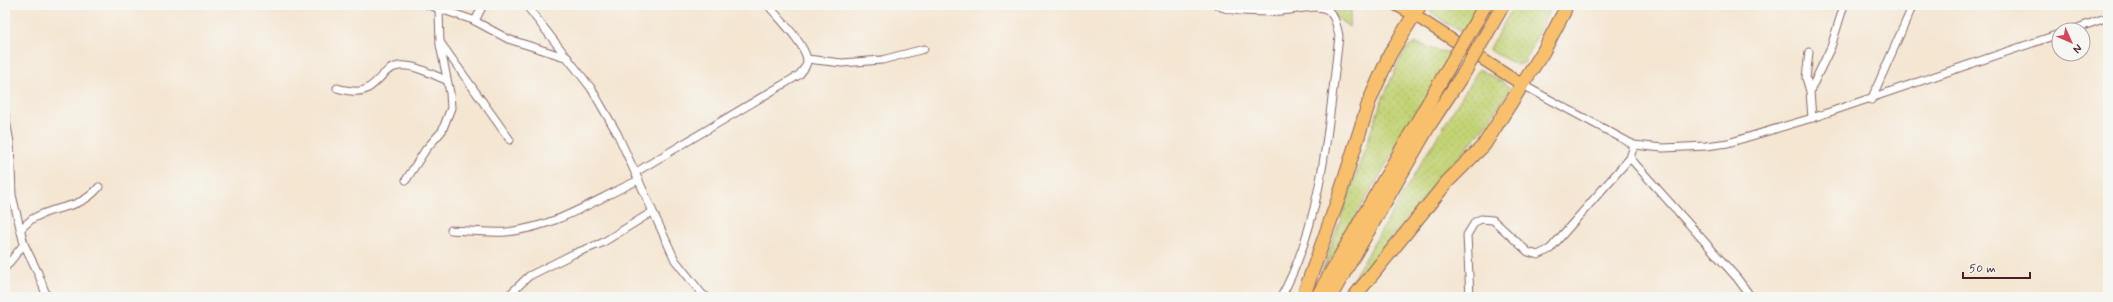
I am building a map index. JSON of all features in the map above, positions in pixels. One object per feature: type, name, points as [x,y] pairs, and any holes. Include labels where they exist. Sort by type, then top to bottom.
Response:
[{"type":"highway","points":[[1317,297],[1485,5]]},
{"type":"highway","points":[[1330,297],[1430,124],[1464,71],[1503,5]]},
{"type":"highway","points":[[1354,297],[1448,182],[1484,145],[1521,84],[1543,52],[1564,12],[1566,5]]},
{"type":"highway","points":[[1303,297],[1340,197],[1369,102],[1390,54],[1417,10]]},
{"type":"main road","points":[[1396,5],[1417,10],[1521,84]]},
{"type":"street","points":[[428,5],[475,21],[508,38],[568,58]]},
{"type":"street","points":[[475,21],[482,5]]},
{"type":"street","points":[[526,5],[591,88],[617,133],[636,172],[674,260],[702,294],[707,297]]},
{"type":"street","points":[[636,172],[799,75],[806,67],[807,59],[800,44],[768,5]]},
{"type":"street","points":[[1217,5],[1237,11],[1289,10],[1317,7],[1326,9],[1333,16],[1339,36],[1321,174],[1304,244],[1289,282],[1281,297]]},
{"type":"street","points":[[1810,91],[1831,47],[1844,5]]},
{"type":"street","points":[[1870,100],[1913,5]]},
{"type":"street","points":[[406,180],[416,162],[442,131],[450,108],[450,93],[446,80],[440,42],[439,9]]},
{"type":"street","points":[[2091,23],[2108,17]]},
{"type":"street","points":[[1521,84],[1634,144],[1663,148],[1728,143],[1870,100],[2051,37]]},
{"type":"street","points":[[440,42],[510,140]]},
{"type":"street","points":[[807,59],[842,63],[882,60],[924,49]]},
{"type":"street","points":[[1808,52],[1806,78],[1810,91],[1812,118]]},
{"type":"street","points":[[337,88],[356,92],[364,91],[386,72],[401,66],[414,68],[446,80]]},
{"type":"street","points":[[5,114],[10,143],[12,195],[20,230],[24,244],[38,273],[47,297]]},
{"type":"street","points":[[1470,297],[1467,234],[1475,222],[1481,219],[1493,220],[1528,252],[1538,255],[1550,249],[1630,158],[1634,144]]},
{"type":"street","points":[[1630,158],[1737,278],[1751,297]]},
{"type":"street","points":[[451,230],[490,232],[527,229],[575,213],[639,180]]},
{"type":"street","points":[[20,230],[31,219],[77,204],[91,196],[99,187]]},
{"type":"street","points":[[507,297],[529,276],[572,254],[602,244],[652,212]]},
{"type":"street","points":[[5,268],[24,244]]},
{"type":"green space","points":[[1320,5],[1352,5],[1349,27]]},
{"type":"green space","points":[[1431,5],[1480,5],[1465,32],[1447,24],[1430,11]]},
{"type":"green space","points":[[1514,5],[1552,5],[1524,63],[1517,65],[1489,50]]},
{"type":"green space","points":[[1416,43],[1438,51],[1453,52],[1321,275],[1382,100],[1402,55],[1407,48]]},
{"type":"green space","points":[[1479,69],[1510,88],[1490,120],[1344,294],[1423,160]]}]
